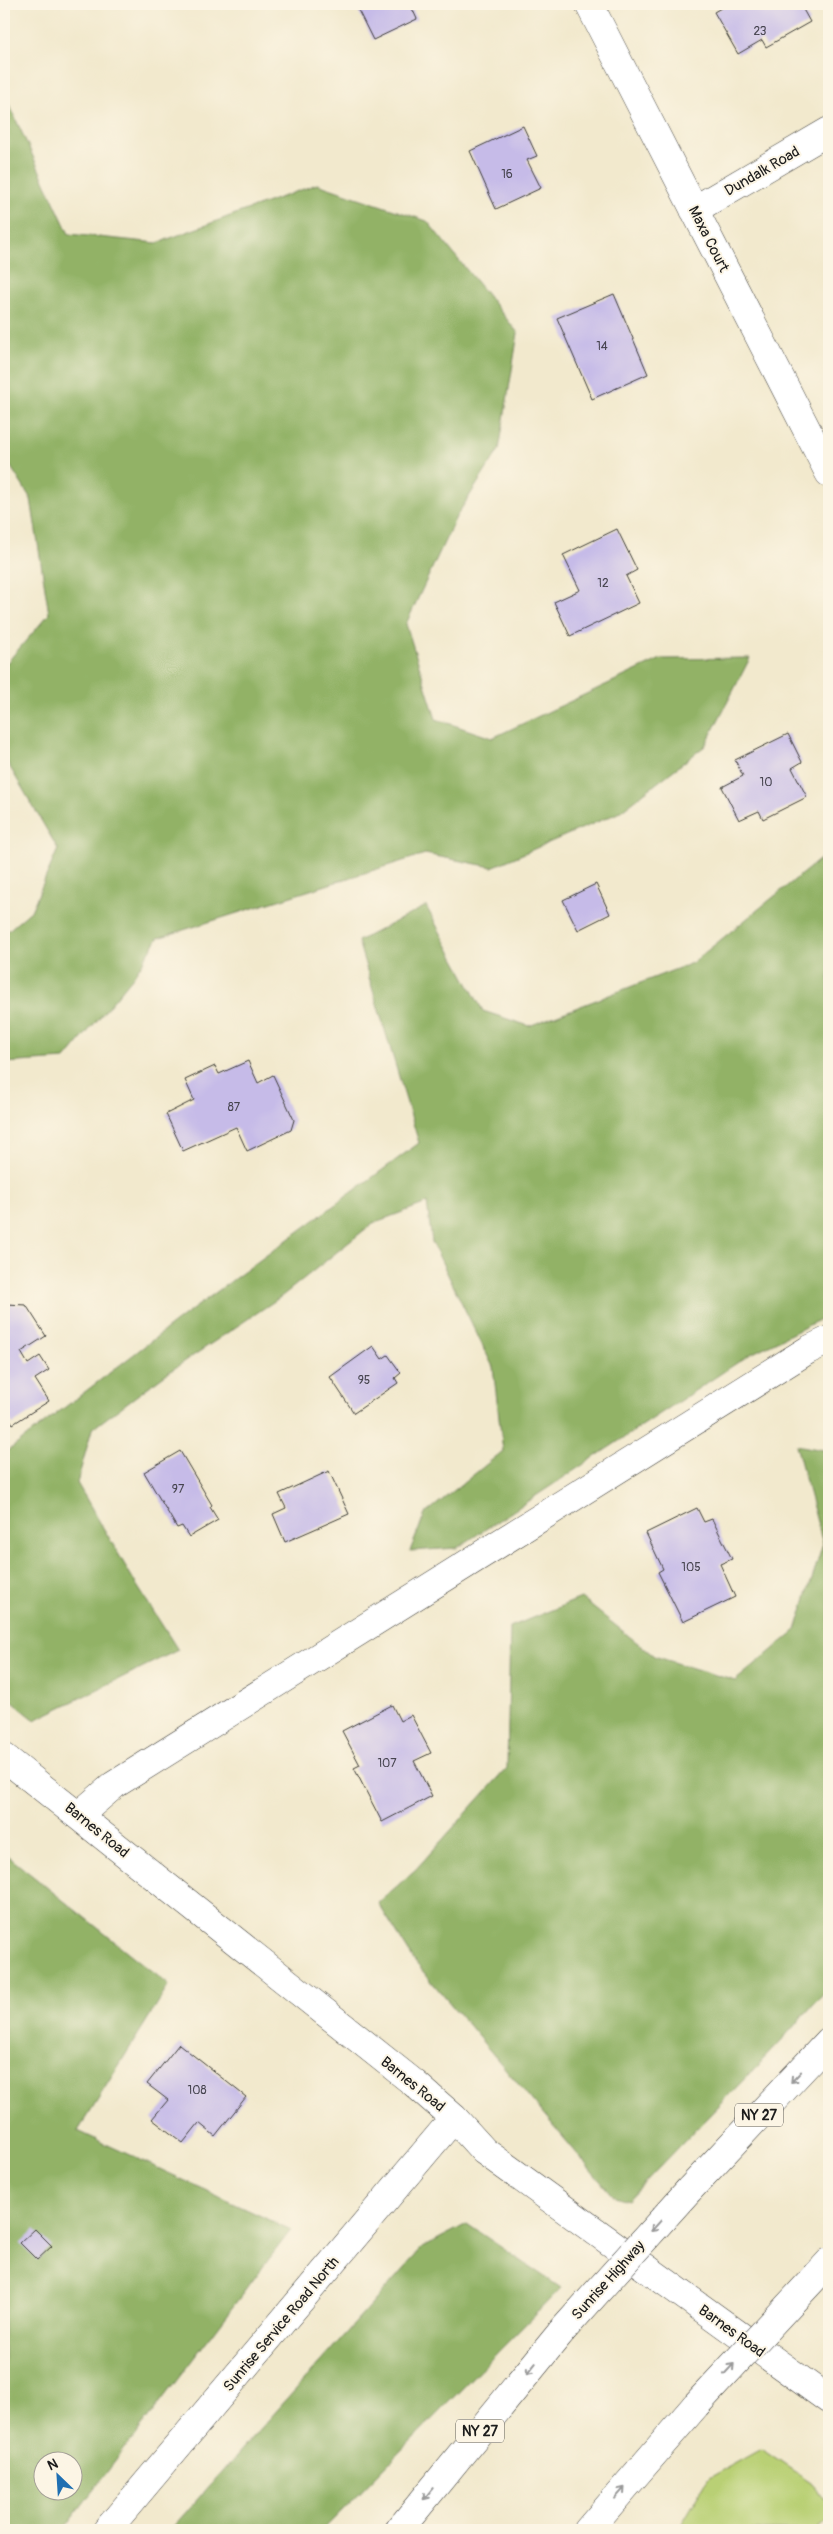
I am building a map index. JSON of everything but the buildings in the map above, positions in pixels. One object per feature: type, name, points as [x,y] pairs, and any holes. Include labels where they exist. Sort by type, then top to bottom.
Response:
[{"type":"main road","name":"Maxa Court","points":[[589,4],[829,473]]},
{"type":"main road","name":"Dundalk Road","points":[[694,210],[829,132]]},
{"type":"main road","points":[[79,1815],[123,1779],[654,1444],[808,1350],[829,1340]]},
{"type":"main road","name":"Barnes Road","points":[[4,1757],[79,1815],[454,2118],[484,2151],[829,2400]]},
{"type":"main road","name":"Sunrise Highway","points":[[398,2530],[562,2331],[689,2190],[829,2041]]},
{"type":"main road","name":"Sunrise Service Road North","points":[[107,2530],[454,2118]]},
{"type":"main road","points":[[588,2530],[696,2405],[823,2268]]},
{"type":"green space","points":[[4,94],[69,234],[157,243],[317,184],[427,221],[518,333],[499,450],[456,517],[406,624],[436,719],[492,738],[661,659],[750,658],[705,746],[618,813],[492,867],[425,854],[158,938],[133,977],[65,1059],[4,1063],[4,934],[31,911],[58,849],[4,757],[4,666],[49,614],[31,499],[4,456]]},
{"type":"green space","points":[[829,852],[829,1315],[749,1355],[457,1548],[410,1551],[425,1514],[503,1451],[493,1367],[432,1242],[427,1203],[373,1223],[282,1296],[163,1376],[92,1429],[77,1483],[136,1584],[178,1650],[35,1720],[4,1695],[4,1454],[181,1318],[419,1143],[358,941],[426,906],[483,1011],[529,1026],[692,963]]},
{"type":"green space","points":[[796,1445],[829,1451],[829,1987],[779,2043],[628,2200],[612,2195],[415,1962],[378,1903],[416,1869],[507,1768],[510,1627],[581,1598],[654,1656],[735,1681],[796,1630],[823,1544]]},
{"type":"green space","points":[[4,1853],[169,1985],[78,2131],[291,2230],[63,2530],[4,2530]]},
{"type":"green space","points":[[467,2224],[561,2288],[323,2530],[170,2530],[423,2247]]},
{"type":"green space","points":[[761,2449],[813,2484],[829,2503],[829,2520],[817,2530],[678,2530],[709,2478]]}]
